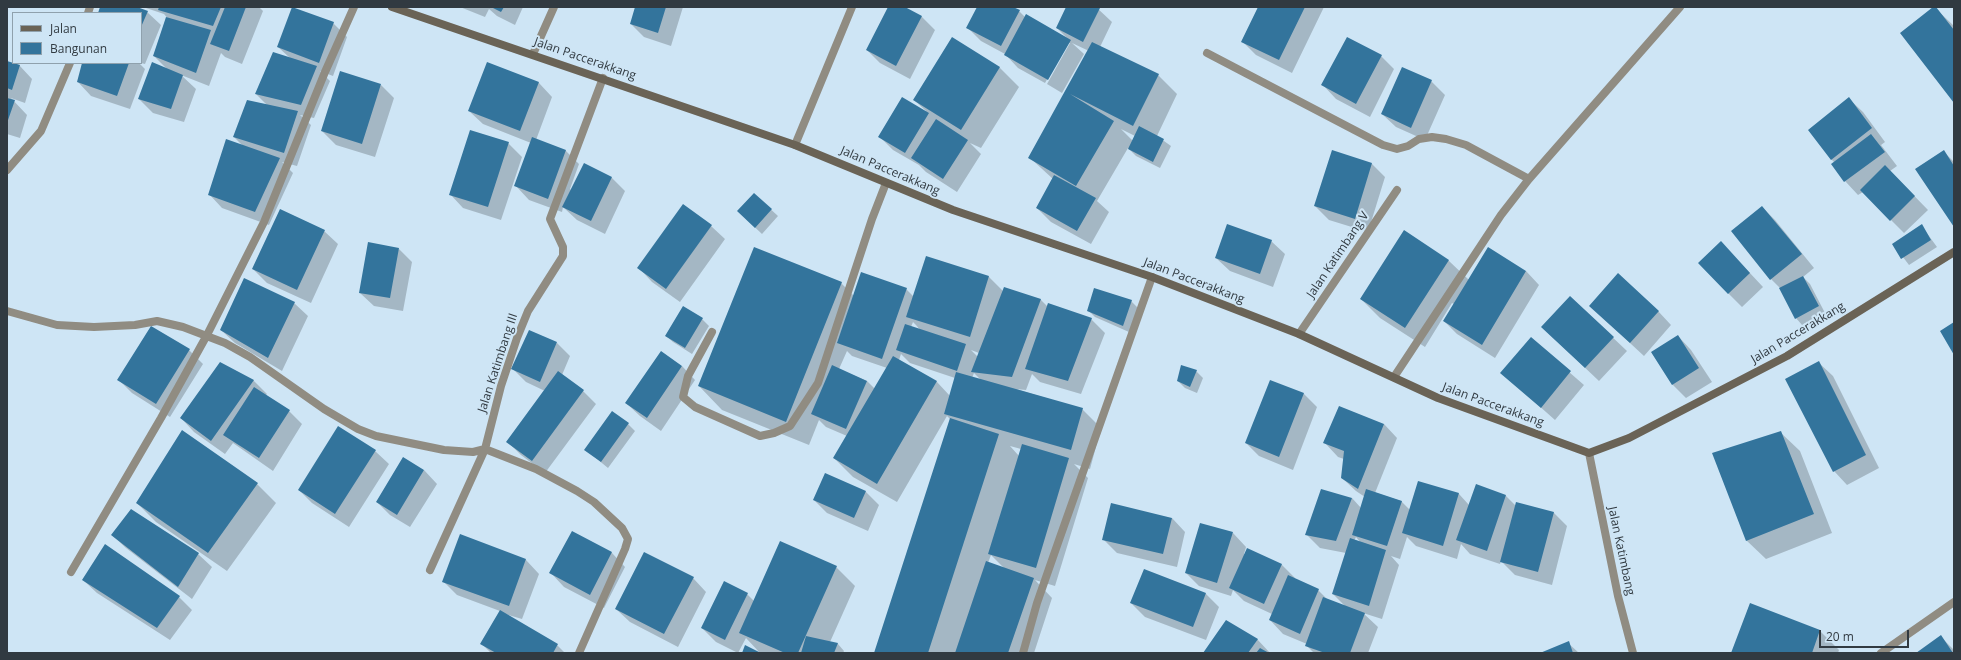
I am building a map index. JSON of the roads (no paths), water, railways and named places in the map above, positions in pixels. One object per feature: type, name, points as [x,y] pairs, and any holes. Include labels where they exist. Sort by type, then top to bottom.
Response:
[{"type":"main road","name":"Jalan Paccerakkang","points":[[392,7],[603,78],[794,145],[953,210],[1152,277],[1299,334],[1438,398],[1589,453],[1629,438],[1787,356],[1954,252]]},
{"type":"street","points":[[71,572],[161,418],[207,335],[264,222],[322,78],[354,7]]},
{"type":"street","points":[[533,54],[554,7]]},
{"type":"street","points":[[794,145],[852,7]]},
{"type":"street","points":[[1394,377],[1501,215],[1529,179],[1680,7]]},
{"type":"street","points":[[1207,53],[1383,145],[1397,149],[1408,146],[1419,139],[1432,137],[1446,138],[1466,145],[1529,179]]},
{"type":"street","points":[[7,170],[41,131],[70,64]]},
{"type":"street","name":"Jalan Katimbang III","points":[[430,570],[485,449],[501,386],[517,338],[528,311],[563,256],[563,247],[550,219],[603,78]]},
{"type":"street","points":[[712,332],[688,376],[683,397],[695,407],[760,436],[774,433],[790,426],[818,384],[872,218],[886,183]]},
{"type":"street","name":"Jalan Katimbang V","points":[[1299,334],[1398,190]]},
{"type":"street","points":[[1023,653],[1037,603],[1058,540],[1152,277]]},
{"type":"street","points":[[7,311],[57,325],[94,327],[135,325],[157,321],[183,327],[225,343],[250,357],[324,409],[370,434],[444,450],[473,452],[485,449],[536,469],[577,491],[594,502],[626,534],[628,539],[581,652]]},
{"type":"street","name":"Jalan Katimbang","points":[[1589,453],[1618,596],[1634,653]]},
{"type":"street","points":[[1881,653],[1954,602]]}]
